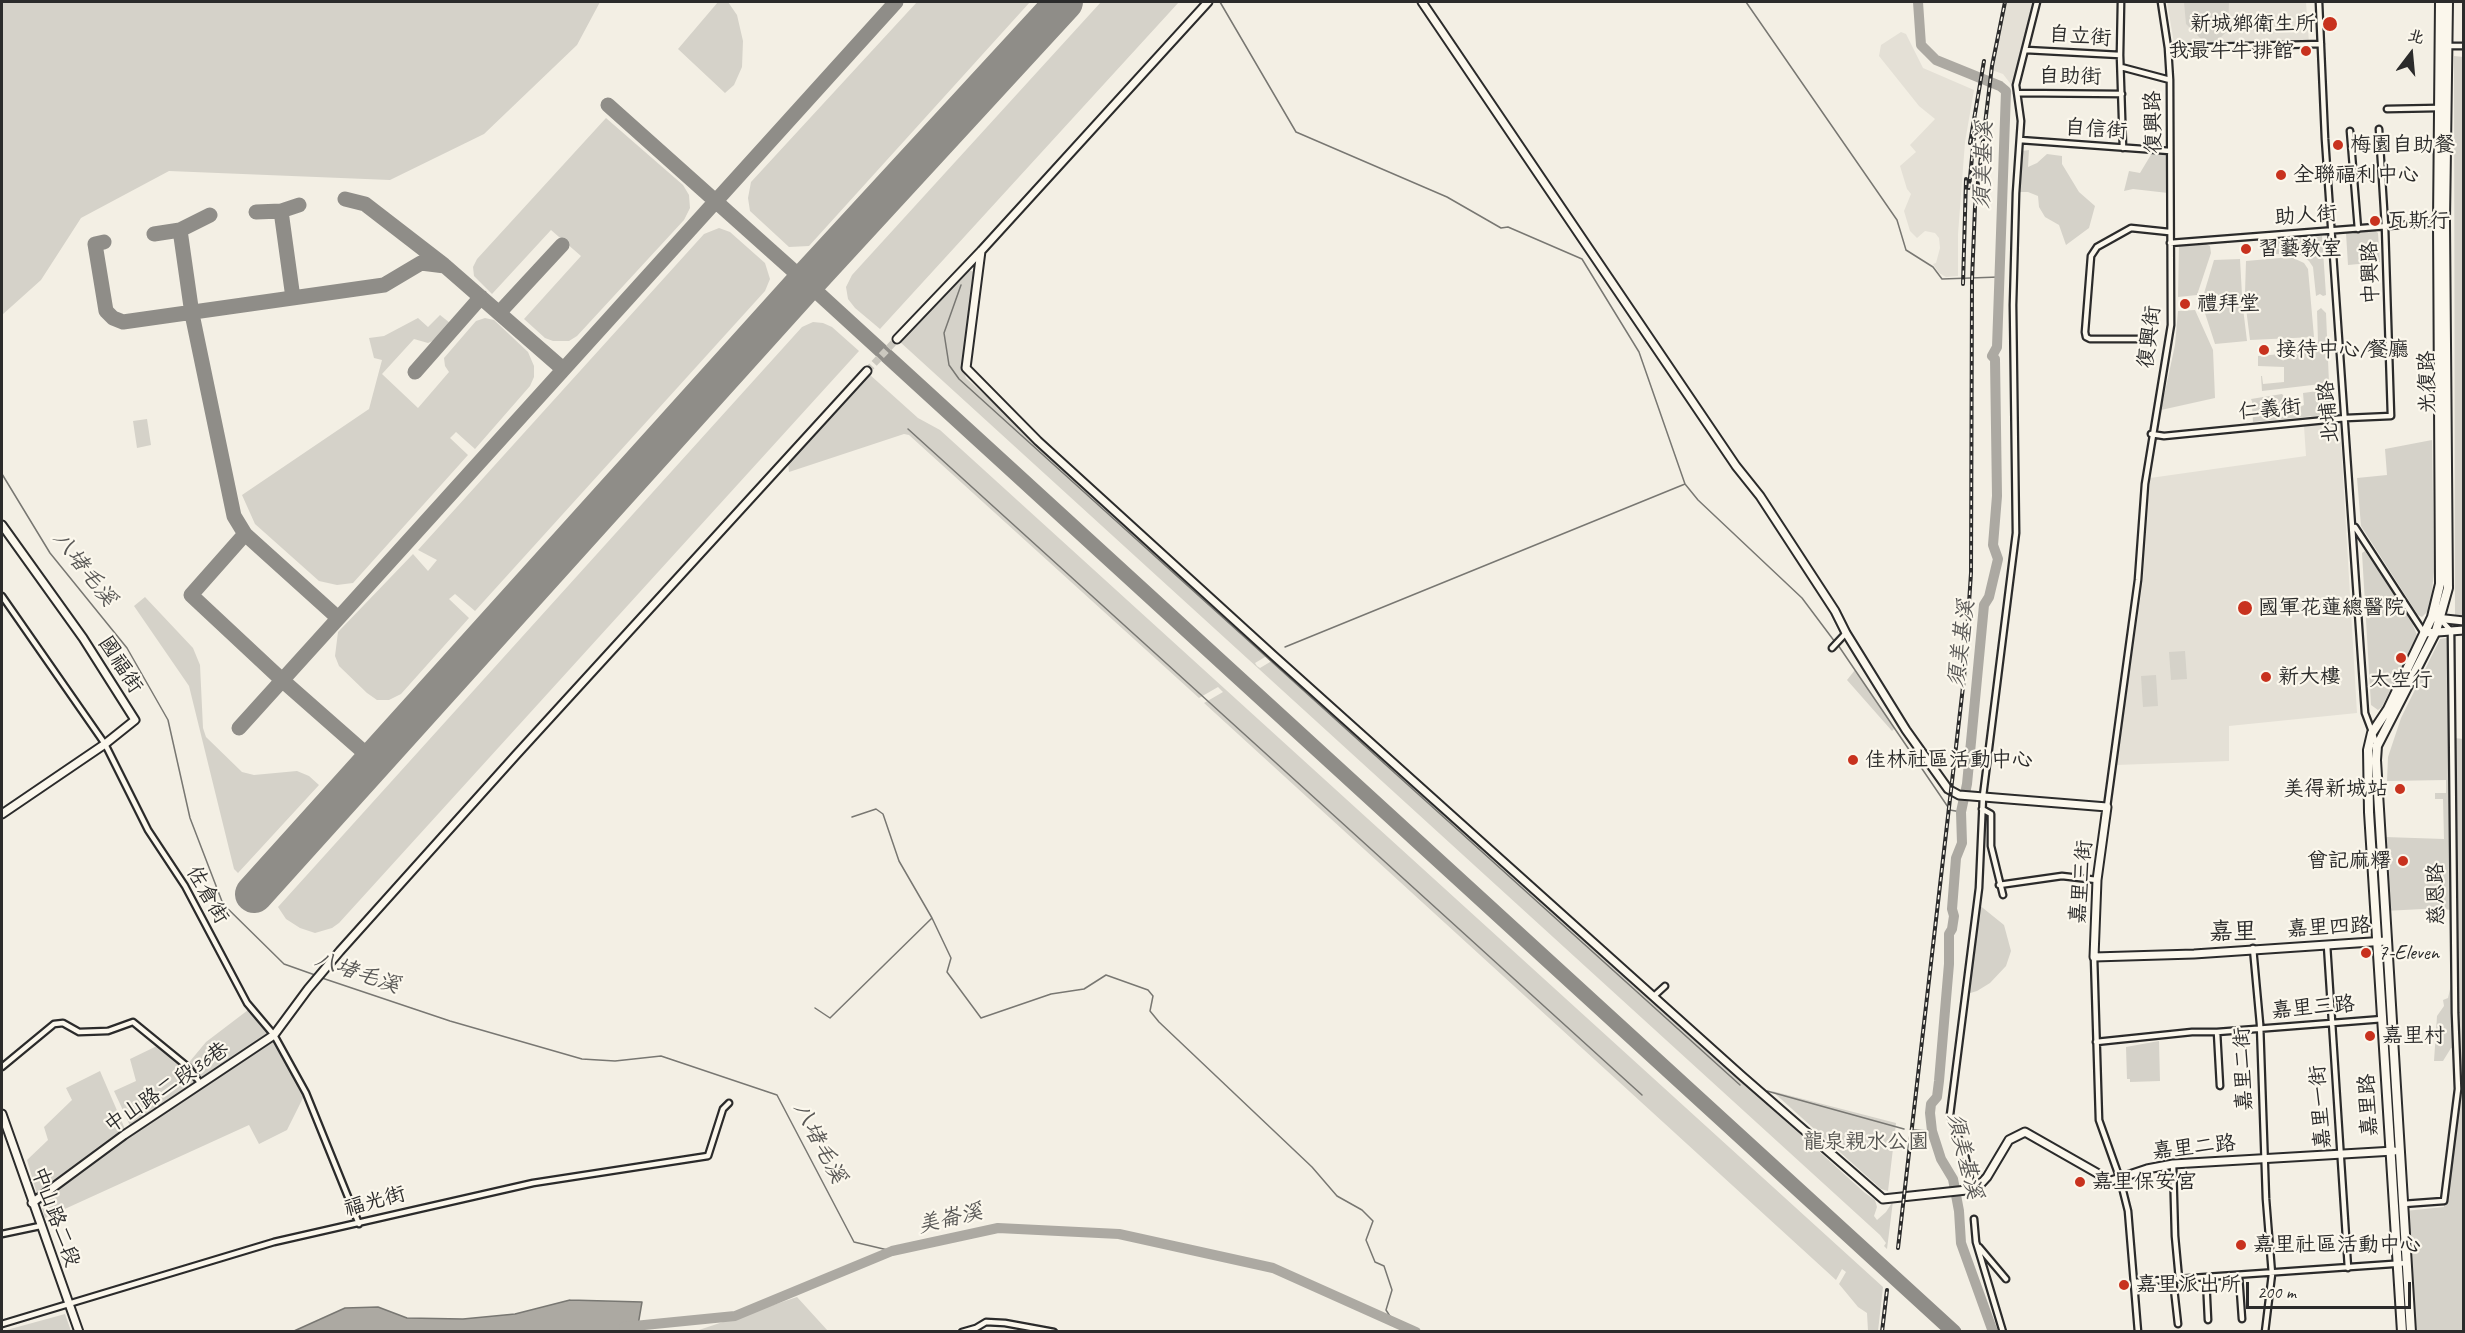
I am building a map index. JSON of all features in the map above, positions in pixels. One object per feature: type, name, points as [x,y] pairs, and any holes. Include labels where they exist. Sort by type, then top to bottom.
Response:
[{"type":"main road","name":"光復路","points":[[2372,733],[2388,709],[2432,617],[2440,584],[2444,46],[2440,2]]},
{"type":"main road","name":"光復路","points":[[2377,746],[2441,620],[2448,588],[2438,108],[2448,2]]},
{"type":"main road","name":"嘉里路","points":[[2372,733],[2367,764],[2382,942]]},
{"type":"main road","name":"嘉里路","points":[[2377,746],[2386,1018],[2403,1264],[2411,1332]]},
{"type":"main road","name":"嘉里路","points":[[2394,1150],[2403,1204],[2402,1332]]},
{"type":"street","points":[[897,339],[981,251],[1208,2]]},
{"type":"street","points":[[1422,2],[1736,466],[1760,496],[1835,611],[1846,633],[1906,730],[1948,789],[1959,795],[2106,807]]},
{"type":"street","points":[[1968,1189],[1965,1155],[1950,1115],[1979,888],[1983,796],[2016,533],[2013,305],[2016,193],[2021,122],[2016,85],[2037,2]]},
{"type":"street","points":[[2120,55],[2121,2]]},
{"type":"street","name":"復興路","points":[[2161,2],[2170,80],[2170,243]]},
{"type":"street","name":"北埔路","points":[[2319,2],[2365,713],[2377,746]]},
{"type":"street","points":[[2168,48],[2321,45]]},
{"type":"street","points":[[2444,46],[2463,46]]},
{"type":"street","name":"自立街","points":[[2026,51],[2120,55],[2123,148]]},
{"type":"street","points":[[2121,68],[2170,80]]},
{"type":"street","name":"自助街","points":[[2017,93],[2122,94]]},
{"type":"street","points":[[2387,109],[2438,108]]},
{"type":"street","name":"中興路","points":[[2379,129],[2385,226],[2391,417]]},
{"type":"street","points":[[2350,131],[2358,229]]},
{"type":"street","name":"自信街","points":[[2020,140],[2170,151]]},
{"type":"street","name":"助人街","points":[[2170,243],[2441,222]]},
{"type":"street","points":[[2147,339],[2090,339],[2086,337],[2090,262],[2093,250],[2131,228],[2169,232]]},
{"type":"street","name":"復興街","points":[[2151,434],[2171,325],[2170,243]]},
{"type":"street","points":[[981,251],[966,368],[1038,441],[1274,656],[1883,1199],[1976,1189],[1987,1177],[2009,1140],[2025,1132],[2107,1180],[2120,1179]]},
{"type":"street","name":"中山路二段36巷","points":[[32,1203],[124,1136],[274,1035],[308,989],[516,755],[867,371]]},
{"type":"street","name":"仁義街","points":[[2151,434],[2164,436],[2346,418],[2391,417]]},
{"type":"street","name":"嘉里三街","points":[[2138,1332],[2128,1211],[2120,1179],[2099,1120],[2094,957],[2097,880],[2138,580],[2151,434]]},
{"type":"street","points":[[2354,524],[2424,633],[2463,630]]},
{"type":"street","name":"國福街","points":[[2,525],[83,638],[135,720],[105,744],[2,814]]},
{"type":"street","name":"佐倉街","points":[[2,596],[105,744],[148,830],[185,886],[247,1003],[274,1035],[306,1093],[359,1224]]},
{"type":"street","points":[[2432,617],[2441,620],[2463,621]]},
{"type":"street","points":[[2441,620],[2451,631]]},
{"type":"street","name":"慈恩路","points":[[2403,1204],[2444,1201],[2458,1089],[2455,1013],[2451,631]]},
{"type":"street","points":[[1832,648],[1846,633]]},
{"type":"street","points":[[1982,808],[1991,814],[1991,846],[2003,895]]},
{"type":"street","points":[[1999,885],[2062,876],[2097,880]]},
{"type":"street","name":"嘉里四路","points":[[2094,957],[2194,954],[2253,948],[2382,942]]},
{"type":"street","name":"嘉里一街","points":[[2327,945],[2349,1268]]},
{"type":"street","name":"嘉里二街","points":[[2253,948],[2260,1029],[2272,1274],[2265,1332]]},
{"type":"street","points":[[1654,996],[1665,986]]},
{"type":"street","name":"嘉里三路","points":[[2096,1042],[2192,1032],[2260,1029],[2386,1018]]},
{"type":"street","points":[[2,1067],[54,1024],[63,1023],[79,1032],[108,1031],[133,1022],[188,1067],[201,1084]]},
{"type":"street","points":[[2217,1032],[2220,1086]]},
{"type":"street","name":"福光街","points":[[2,1324],[274,1242],[533,1183],[708,1156],[723,1109],[729,1103]]},
{"type":"street","name":"中山路二段","points":[[2,1114],[78,1332]]},
{"type":"street","name":"嘉里二路","points":[[2120,1179],[2147,1169],[2173,1164],[2394,1150]]},
{"type":"street","points":[[2173,1164],[2178,1324]]},
{"type":"street","points":[[1974,1219],[1976,1242],[2003,1332]]},
{"type":"street","points":[[2,1234],[40,1226]]},
{"type":"street","points":[[1976,1242],[2006,1279]]},
{"type":"street","points":[[2134,1282],[2403,1264]]},
{"type":"street","points":[[2239,1276],[2242,1319]]},
{"type":"street","points":[[2206,1278],[2208,1320]]},
{"type":"street","points":[[962,1332],[986,1322],[1054,1332]]},
{"type":"shaded area","points":[[2007,2],[2033,2],[2013,87],[2003,74],[1992,70]]},
{"type":"shaded area","points":[[2167,2],[2306,2],[2309,43],[2174,43]]},
{"type":"shaded area","points":[[1901,32],[1906,34],[1923,68],[1974,90],[1965,142],[1958,234],[1958,276],[1946,277],[1939,273],[1933,264],[1936,263],[1940,248],[1939,238],[1935,233],[1925,231],[1917,238],[1910,231],[1904,211],[1911,194],[1907,189],[1900,166],[1916,152],[1910,145],[1935,119],[1919,106],[1879,56],[1881,45]]},
{"type":"shaded area","name":"國軍花蓮總醫院","points":[[2338,422],[2357,713],[2229,726],[2229,761],[2116,765],[2143,580],[2150,478],[2306,456],[2304,426]]},
{"type":"shaded area","points":[[570,1300],[642,1302],[637,1331],[294,1331],[345,1308],[378,1307],[407,1318],[463,1319],[515,1314]]},
{"type":"green space","points":[[2,2],[600,2],[577,45],[484,134],[390,180],[169,171],[81,218],[41,280],[2,315]]},
{"type":"green space","points":[[718,2],[728,2],[737,15],[743,41],[742,67],[734,85],[725,93],[678,49]]},
{"type":"green space","points":[[917,2],[1030,2],[809,246],[789,247],[750,211],[748,198],[751,182]]},
{"type":"green space","points":[[1101,2],[1179,2],[880,329],[848,299],[846,287],[852,275]]},
{"type":"green space","points":[[2184,2],[2229,2],[2228,30],[2216,42],[2202,40],[2186,24]]},
{"type":"green space","points":[[2454,56],[2464,57],[2464,617],[2455,617]]},
{"type":"green space","points":[[606,118],[683,185],[689,195],[690,208],[684,220],[577,336],[569,341],[553,341],[545,338],[524,319],[581,256],[551,230],[492,294],[474,276],[473,267],[477,259]]},
{"type":"green space","points":[[2029,150],[2028,167],[2047,154],[2062,156],[2062,164],[2079,192],[2095,206],[2089,228],[2066,245],[2059,225],[2045,217],[2039,207],[2038,196],[2020,192],[2022,151]]},
{"type":"green space","points":[[2152,153],[2166,154],[2168,193],[2133,189],[2124,191],[2129,171],[2140,173]]},
{"type":"green space","points":[[719,228],[730,232],[765,263],[770,279],[765,291],[475,611],[455,594],[449,599],[469,618],[401,694],[389,700],[377,700],[367,693],[339,666],[335,656],[338,632],[413,554],[428,571],[437,560],[418,550],[704,234]]},
{"type":"green space","points":[[2374,230],[2378,233],[2380,262],[2348,265],[2346,233]]},
{"type":"green space","points":[[2322,236],[2326,295],[2316,296],[2313,267],[2309,261],[2301,255],[2275,254],[2274,241]]},
{"type":"green space","points":[[2206,244],[2210,246],[2211,253],[2197,295],[2178,297],[2179,245]]},
{"type":"green space","points":[[2291,257],[2304,263],[2308,269],[2314,337],[2250,340],[2246,308],[2252,303],[2250,296],[2245,293],[2246,261]]},
{"type":"green space","points":[[2240,259],[2242,295],[2239,299],[2202,300],[2214,260]]},
{"type":"green space","points":[[966,269],[974,272],[963,369],[966,378],[1270,654],[1255,663],[1257,666],[1260,668],[1275,659],[1875,1200],[1877,1207],[1874,1216],[1877,1220],[1893,1201],[1887,1249],[1880,1235],[899,341]]},
{"type":"green space","points":[[2238,303],[2243,308],[2247,341],[2215,344],[2203,307]]},
{"type":"green space","points":[[2321,308],[2326,313],[2329,383],[2262,391],[2261,376],[2263,384],[2284,382],[2284,367],[2258,366],[2258,356],[2281,354],[2282,346],[2318,342],[2317,311]]},
{"type":"green space","points":[[2195,310],[2213,350],[2215,398],[2161,410],[2175,345],[2178,311]]},
{"type":"green space","points":[[440,315],[450,323],[435,340],[428,343],[414,339],[382,374],[418,408],[449,372],[444,358],[476,321],[485,318],[494,320],[528,352],[534,366],[534,377],[530,386],[475,449],[456,432],[450,438],[468,455],[353,583],[337,585],[319,581],[255,524],[242,495],[369,409],[382,360],[374,358],[369,338],[384,336],[418,318],[428,327]]},
{"type":"green space","points":[[813,322],[832,327],[859,351],[339,923],[332,928],[315,933],[300,928],[286,919],[278,907],[802,327]]},
{"type":"green space","points":[[869,374],[918,418],[940,430],[1883,1287],[1878,1331],[1868,1331],[1867,1313],[1858,1307],[1839,1284],[1846,1272],[1842,1269],[1836,1280],[1204,703],[1223,692],[1218,687],[1199,698],[909,435],[904,434],[789,472],[788,462]]},
{"type":"green space","points":[[2333,389],[2335,414],[2253,422],[2252,408],[2254,407],[2251,399],[2282,394],[2286,399],[2299,400],[2300,407],[2304,405],[2303,393]]},
{"type":"green space","points":[[147,419],[151,445],[137,448],[133,421]]},
{"type":"green space","points":[[2432,440],[2434,572],[2430,609],[2422,617],[2418,615],[2361,526],[2357,478],[2387,475],[2385,449]]},
{"type":"green space","points":[[2365,551],[2410,618],[2417,635],[2382,707],[2378,710],[2371,705],[2362,553]]},
{"type":"green space","points":[[145,597],[193,648],[200,665],[203,728],[206,737],[242,772],[254,775],[297,771],[309,776],[319,785],[238,873],[234,869],[189,686],[134,606]]},
{"type":"green space","points":[[2456,636],[2454,738],[2464,739],[2463,1088],[2460,1056],[2457,1049],[2451,1048],[2443,1061],[2434,1061],[2437,1016],[2444,1006],[2443,1000],[2448,998],[2451,985],[2455,990],[2454,911],[2441,908],[2385,911],[2385,837],[2444,839],[2443,799],[2435,799],[2435,793],[2446,793],[2446,780],[2387,781],[2388,757],[2401,718],[2440,639]]},
{"type":"green space","points":[[2185,651],[2187,679],[2171,680],[2169,652]]},
{"type":"green space","points":[[1855,670],[1895,728],[1892,731],[1847,680]]},
{"type":"green space","points":[[2156,675],[2158,706],[2143,707],[2141,676]]},
{"type":"green space","points":[[1978,904],[2004,925],[2011,951],[2006,966],[1990,983],[1967,994]]},
{"type":"green space","points":[[252,1007],[304,1096],[287,1130],[259,1144],[249,1125],[45,1218],[40,1202],[133,1132],[114,1091],[136,1081],[130,1059],[159,1045],[186,1066],[206,1042]]},
{"type":"green space","points":[[2159,1041],[2160,1081],[2130,1082],[2130,1079],[2127,1079],[2126,1047]]},
{"type":"green space","points":[[100,1071],[125,1129],[37,1194],[27,1160],[48,1140],[44,1127],[72,1100],[66,1088]]},
{"type":"green space","name":"龍泉親水公園","points":[[1772,1091],[1896,1123],[1888,1191],[1881,1189]]},
{"type":"green space","points":[[2463,1095],[2463,1331],[2415,1331],[2405,1211],[2444,1207],[2452,1145],[2454,1096]]},
{"type":"green space","points":[[797,1297],[828,1331],[696,1331]]},
{"type":"green space","points":[[65,1314],[71,1331],[3,1331]]},
{"type":"waterway","points":[[1220,2],[1296,132],[1447,197],[1501,228],[1508,227],[1582,259],[1639,352],[1685,484],[1698,500],[1802,598],[1835,642]]},
{"type":"waterway","points":[[1746,2],[1897,220],[1906,250],[1933,267],[1942,279],[1999,277]]},
{"type":"waterway","name":"須美基溪","points":[[1918,2],[1921,45],[1936,60],[2000,86],[2006,91],[1997,347],[1992,356],[1995,359],[1997,496],[1993,545],[1998,559],[1989,597],[1984,605],[1967,784],[1961,812],[1962,843],[1956,858],[1952,909],[1954,916],[1949,934],[1949,964],[1939,1081],[1937,1097],[1931,1104],[1930,1113],[1932,1131],[1941,1159],[1953,1179],[1959,1211],[1961,1243],[1993,1332]]},
{"type":"waterway","points":[[961,285],[944,333],[949,365],[959,379],[1740,1085]]},
{"type":"waterway","points":[[908,429],[1642,1095]]},
{"type":"waterway","name":"八堵毛溪","points":[[2,474],[50,553],[127,648],[168,720],[190,818],[223,904],[284,964],[315,975]]},
{"type":"waterway","points":[[1285,647],[1685,484]]},
{"type":"waterway","points":[[1838,645],[1950,810],[1961,812]]},
{"type":"waterway","points":[[852,817],[876,809],[883,814],[899,861],[932,918],[951,958],[947,972],[981,1018],[1051,994],[1084,989],[1106,975],[1148,990],[1153,996],[1150,1011],[1159,1022],[1312,1167],[1337,1196],[1362,1210],[1373,1221],[1366,1240],[1375,1262],[1384,1266],[1392,1290],[1386,1310],[1393,1321]]},
{"type":"waterway","points":[[815,1008],[830,1018],[932,918]]},
{"type":"waterway","name":"八堵毛溪","points":[[322,978],[450,1021],[582,1059],[615,1061],[661,1056],[777,1095],[854,1242],[892,1251]]},
{"type":"waterway","points":[[1767,1091],[1904,1129]]},
{"type":"waterway","points":[[1914,1130],[1932,1131]]},
{"type":"waterway","name":"美崙溪","points":[[624,1327],[735,1316],[892,1251],[998,1228],[1119,1234],[1273,1268],[1416,1332]]},
{"type":"taxiway","points":[[239,728],[896,2]]},
{"type":"taxiway","points":[[608,105],[806,282],[1954,1332]]},
{"type":"taxiway","points":[[345,199],[365,204],[444,265]]},
{"type":"taxiway","points":[[256,212],[281,211],[299,205]]},
{"type":"taxiway","points":[[281,211],[293,298]]},
{"type":"taxiway","points":[[154,234],[180,230],[210,215]]},
{"type":"taxiway","points":[[180,230],[192,314],[234,516],[245,534],[337,617]]},
{"type":"taxiway","points":[[104,242],[95,244],[106,311],[113,318],[123,322],[384,285],[421,263],[445,266],[563,369]]},
{"type":"taxiway","points":[[499,313],[562,245]]},
{"type":"taxiway","points":[[415,372],[481,297]]},
{"type":"taxiway","points":[[245,534],[191,595],[282,680],[374,761]]},
{"type":"runway","points":[[254,894],[806,282],[1064,2]]},
{"type":"tunnel","points":[[867,371],[897,339]]},
{"type":"railway","points":[[1898,1248],[1964,678],[1971,573],[1972,280],[1975,207],[1992,66],[2005,2]]},
{"type":"railway","points":[[1970,143],[1984,61]]},
{"type":"railway","points":[[1969,188],[1974,137]]},
{"type":"railway","points":[[1963,284],[1966,179]]},
{"type":"railway","points":[[1882,1332],[1887,1290]]},
{"type":"place","name":"新城鄉衛生所","points":[[2330,24]]},
{"type":"place","name":"我最牛牛排館","points":[[2306,51]]},
{"type":"place","name":"梅園自助餐","points":[[2338,145]]},
{"type":"place","name":"全聯福利中心","points":[[2281,175]]},
{"type":"place","name":"瓦斯行","points":[[2375,221]]},
{"type":"place","name":"習藝教室","points":[[2246,249]]},
{"type":"place","name":"禮拜堂","points":[[2185,304]]},
{"type":"place","name":"接待中心/餐廳","points":[[2264,350]]},
{"type":"place","name":"國軍花蓮總醫院","points":[[2245,608]]},
{"type":"place","name":"太空行","points":[[2401,658]]},
{"type":"place","name":"新大樓","points":[[2266,677]]},
{"type":"place","name":"佳林社區活動中心","points":[[1853,760]]},
{"type":"place","name":"美得新城站","points":[[2400,789]]},
{"type":"place","name":"曾記麻糬","points":[[2403,861]]},
{"type":"place","name":"7-Eleven","points":[[2366,953]]},
{"type":"place","name":"嘉里村","points":[[2370,1036]]},
{"type":"place","name":"嘉里保安宮","points":[[2080,1182]]},
{"type":"place","name":"嘉里社區活動中心","points":[[2241,1245]]},
{"type":"place","name":"嘉里派出所","points":[[2124,1285]]},
{"type":"district","name":"嘉里","points":[[2233,933]]}]
